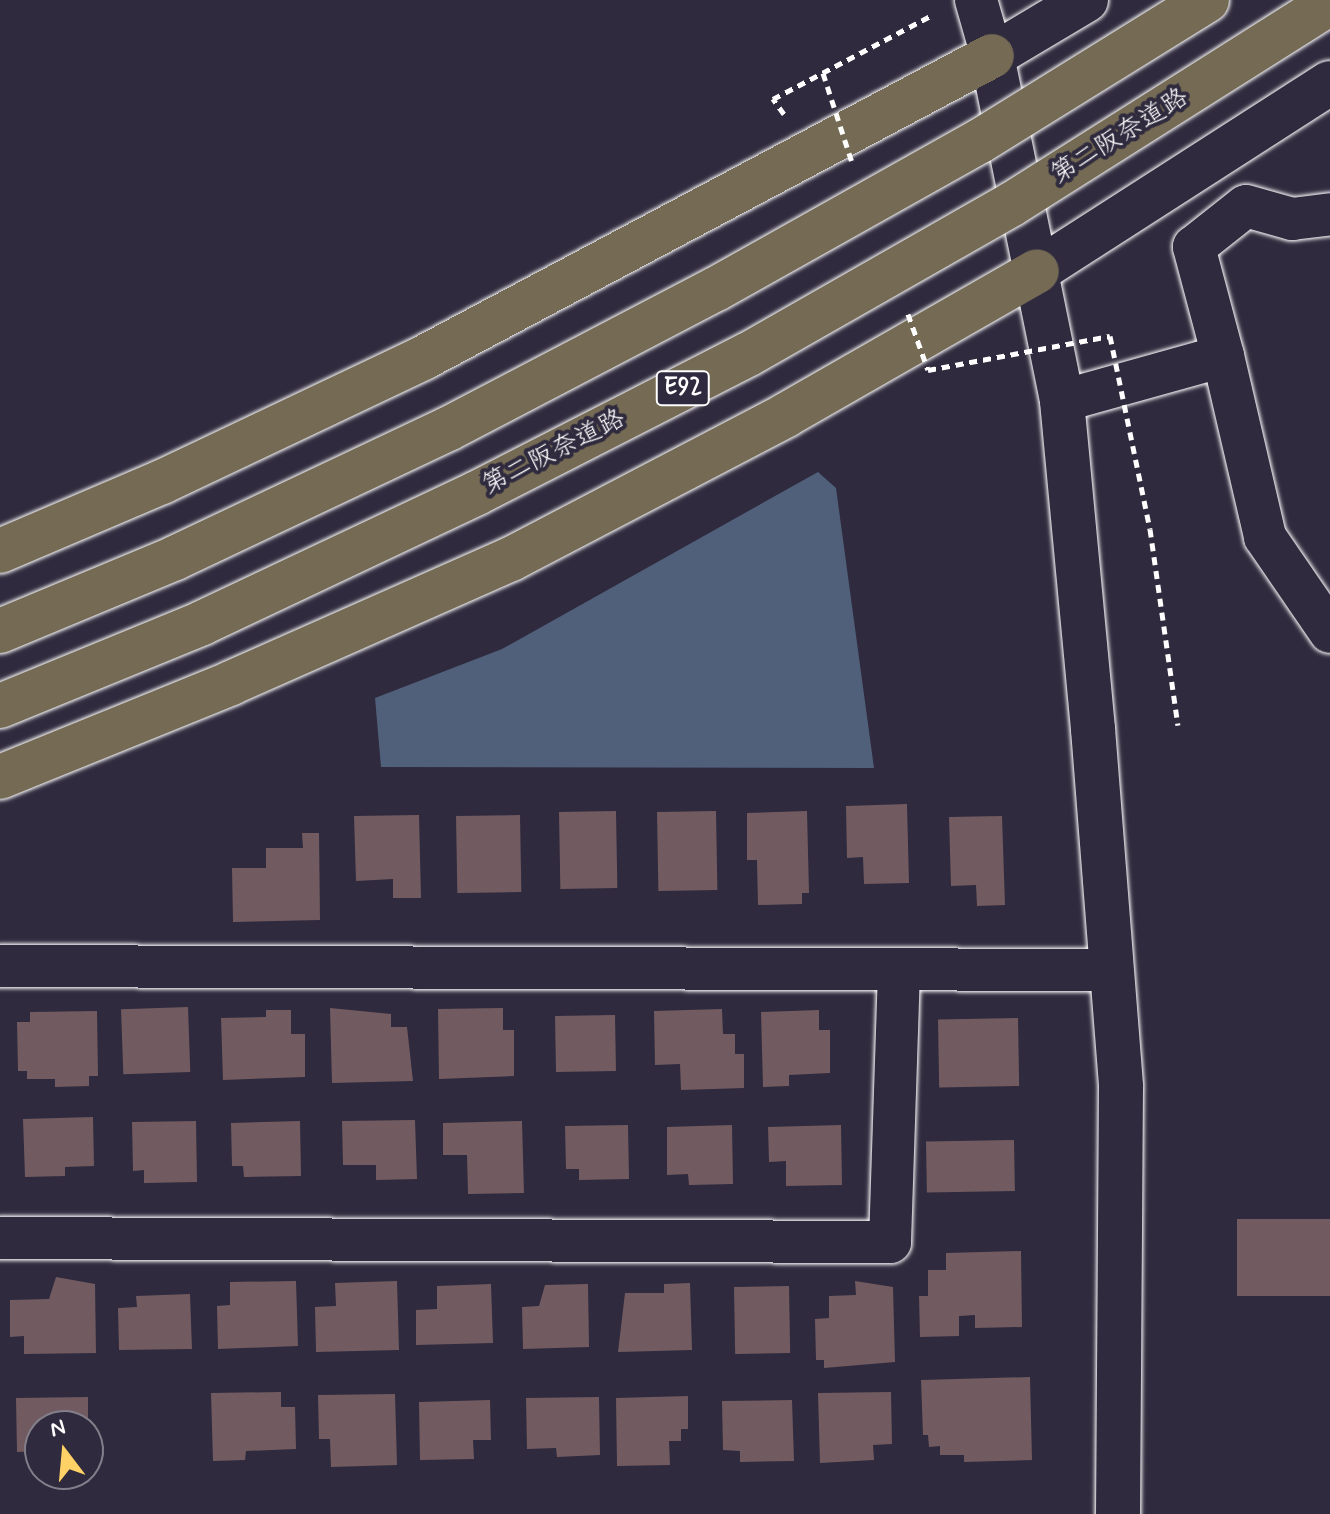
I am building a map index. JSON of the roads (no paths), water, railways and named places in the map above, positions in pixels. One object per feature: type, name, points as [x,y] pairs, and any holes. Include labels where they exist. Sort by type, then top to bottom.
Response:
[{"type":"highway","points":[[0,631],[175,558],[448,429],[631,333],[980,141],[1207,0]]},
{"type":"highway","name":"第二阪奈道路","points":[[0,706],[202,623],[477,493],[749,354],[1012,204],[1330,3]]},
{"type":"highway","points":[[0,551],[162,482],[423,358],[992,56]]},
{"type":"highway","points":[[0,777],[231,683],[511,559],[786,415],[1037,271]]},
{"type":"street","points":[[992,56],[1086,0]]},
{"type":"street","points":[[962,4],[992,56],[1062,401],[1121,1087],[1118,1514]]},
{"type":"street","points":[[1037,271],[1330,83]]},
{"type":"street","points":[[1330,214],[1292,219],[1246,206],[1194,247],[1265,537],[1330,632]]},
{"type":"street","points":[[1062,401],[1223,356]]},
{"type":"street","points":[[0,966],[1112,970]]},
{"type":"street","points":[[0,1238],[890,1242],[899,969]]},
{"type":"water","points":[[818,472],[836,488],[874,768],[381,767],[375,698],[502,649]]}]
